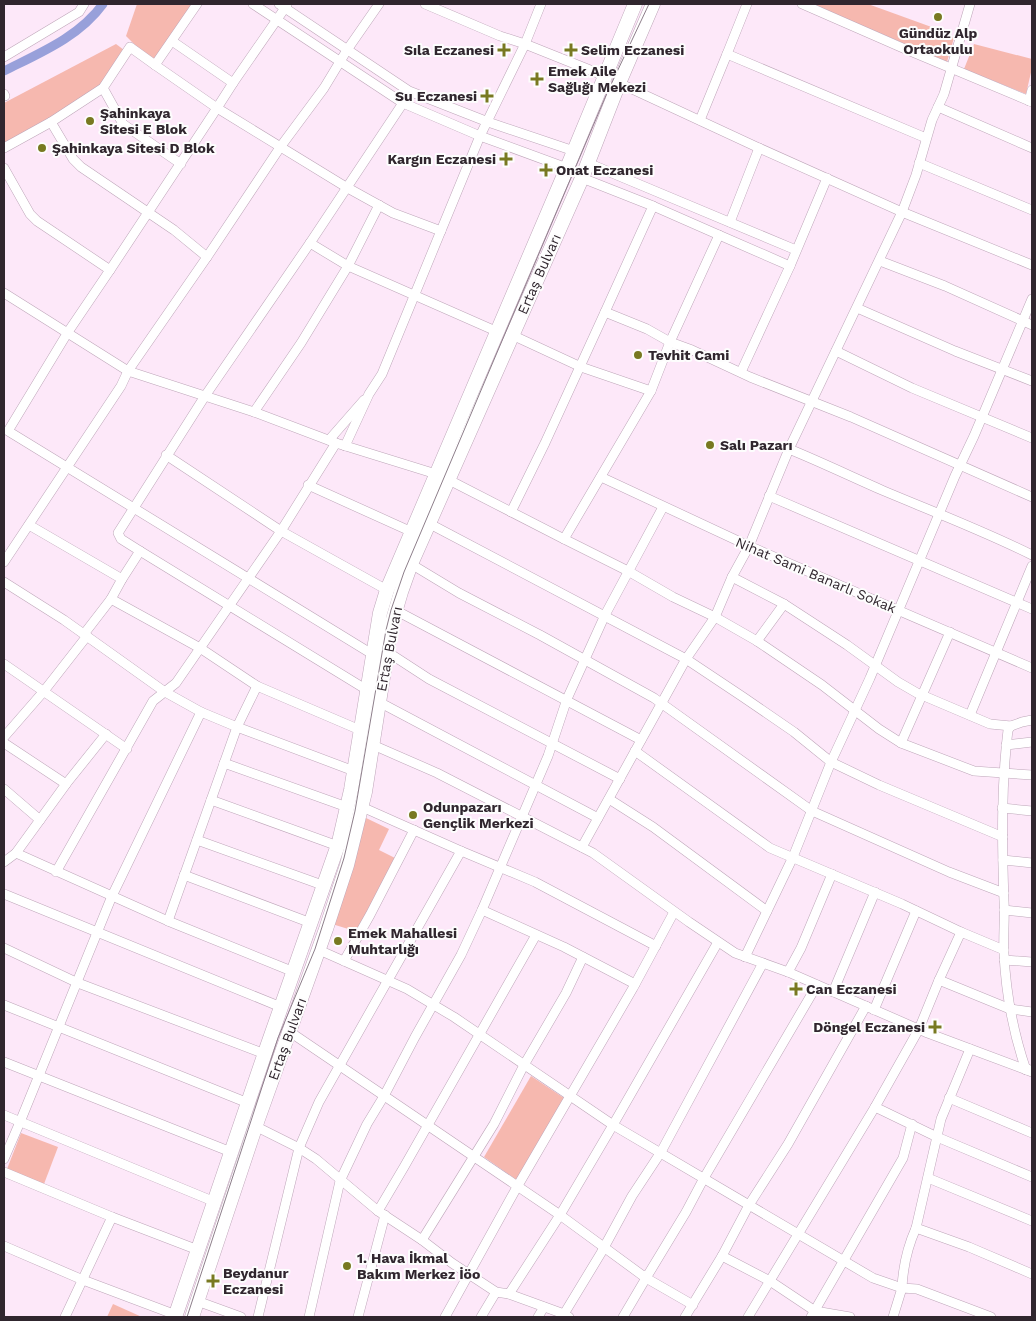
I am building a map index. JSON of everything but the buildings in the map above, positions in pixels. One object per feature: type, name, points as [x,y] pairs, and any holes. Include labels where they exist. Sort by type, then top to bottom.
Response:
[{"type":"main road","name":"Ertaş Bulvarı","points":[[192,1317],[255,1126],[319,950],[347,865],[362,807],[373,745],[378,702],[380,613],[387,590],[498,332],[635,4]]},
{"type":"main road","name":"Ertaş Bulvarı","points":[[176,1316],[338,846],[354,771],[367,690],[411,564],[582,178],[619,83],[653,4]]},
{"type":"street","points":[[4,57],[79,12],[84,4]]},
{"type":"street","points":[[155,65],[197,4]]},
{"type":"street","points":[[253,4],[403,103],[480,136],[567,168]]},
{"type":"street","points":[[4,562],[68,468],[121,386],[128,371],[281,146],[324,88],[346,50],[380,4]]},
{"type":"street","points":[[425,4],[500,36],[605,76]]},
{"type":"street","points":[[56,872],[153,701],[176,683],[281,531],[332,441],[369,394],[382,374],[480,136],[525,44],[541,4]]},
{"type":"street","points":[[700,120],[747,4]]},
{"type":"street","points":[[802,4],[1031,102],[1032,90]]},
{"type":"street","points":[[582,847],[686,659],[715,617],[732,577],[749,546],[788,448],[880,261],[902,212],[932,120],[944,94],[970,4]]},
{"type":"street","points":[[574,151],[488,122],[408,91],[283,5],[149,214],[68,332],[5,432],[134,507],[248,579],[379,653],[620,779]]},
{"type":"street","points":[[172,41],[233,83]]},
{"type":"street","points":[[4,148],[51,122],[103,88],[130,47],[217,108],[346,187],[393,213],[441,231]]},
{"type":"street","points":[[728,54],[926,138]]},
{"type":"street","points":[[619,83],[902,212],[1032,265]]},
{"type":"street","points":[[103,88],[123,124],[181,164]]},
{"type":"street","points":[[367,690],[140,551],[121,539],[118,533],[205,396],[403,103]]},
{"type":"street","points":[[938,107],[1032,148]]},
{"type":"street","points":[[51,122],[73,159],[81,167],[174,230],[207,257]]},
{"type":"street","points":[[730,222],[759,148]]},
{"type":"street","points":[[919,162],[1032,210]]},
{"type":"street","points":[[588,163],[796,250]]},
{"type":"street","points":[[4,168],[30,214],[37,221],[110,270]]},
{"type":"street","points":[[582,178],[653,206],[790,266]]},
{"type":"street","points":[[741,372],[790,266],[827,178]]},
{"type":"street","points":[[254,412],[301,343],[348,266],[379,205]]},
{"type":"street","points":[[511,512],[581,366],[653,206]]},
{"type":"street","points":[[564,539],[651,392],[670,342],[719,236]]},
{"type":"street","points":[[310,243],[348,266],[498,332]]},
{"type":"street","points":[[880,261],[945,286],[1032,325]]},
{"type":"street","points":[[4,293],[128,371],[254,412],[345,446],[436,474]]},
{"type":"street","points":[[745,957],[793,857],[831,762],[875,667],[918,561],[1032,299]]},
{"type":"street","points":[[857,308],[1001,370],[1032,381]]},
{"type":"street","points":[[605,312],[647,329],[670,342],[851,416],[1032,497]]},
{"type":"street","points":[[512,335],[581,366],[651,392]]},
{"type":"street","points":[[836,352],[912,388],[1032,438]]},
{"type":"street","points":[[345,446],[369,394]]},
{"type":"street","points":[[788,448],[823,462],[881,490],[991,535],[1032,555]]},
{"type":"street","points":[[166,456],[281,531],[387,590]]},
{"type":"street","name":"Nihat Sami Banarlı Sokak","points":[[601,476],[663,507],[749,546],[1032,668]]},
{"type":"street","points":[[449,480],[715,617],[757,641],[901,742],[974,771],[1032,775]]},
{"type":"street","points":[[308,485],[412,532]]},
{"type":"street","points":[[770,496],[1032,609]]},
{"type":"street","points":[[309,1317],[340,1181],[367,1124],[461,955],[552,744],[567,699],[605,615],[663,507]]},
{"type":"street","points":[[430,524],[686,659],[751,702],[831,762],[878,785],[1002,837]]},
{"type":"street","points":[[29,525],[122,579]]},
{"type":"street","points":[[4,737],[44,692],[86,635],[112,599],[140,551]]},
{"type":"street","points":[[411,564],[459,594],[540,635],[662,703],[812,811],[948,872],[1004,892]]},
{"type":"street","points":[[970,715],[1032,566]]},
{"type":"street","points":[[732,577],[784,604],[847,645],[875,667],[922,695],[990,724],[1011,726],[1032,720]]},
{"type":"street","points":[[4,582],[86,635],[165,692],[201,712],[354,771]]},
{"type":"street","points":[[112,599],[200,648],[257,686],[360,730]]},
{"type":"street","points":[[757,641],[784,604]]},
{"type":"street","points":[[396,610],[567,699],[592,715],[641,740]]},
{"type":"street","points":[[901,742],[950,632]]},
{"type":"street","points":[[4,664],[127,748]]},
{"type":"street","points":[[168,921],[237,727],[257,686]]},
{"type":"street","points":[[378,702],[534,786],[598,818]]},
{"type":"street","points":[[4,1158],[78,983],[112,896],[201,712]]},
{"type":"street","points":[[1011,726],[1008,730],[1006,745],[1002,808],[1004,960],[1016,1040],[1030,1070]]},
{"type":"street","points":[[4,862],[16,853],[66,784],[106,734]]},
{"type":"street","points":[[1006,745],[1032,742]]},
{"type":"street","points":[[4,743],[66,784]]},
{"type":"street","points":[[373,745],[438,773],[593,853],[674,912],[735,953],[788,972],[919,1029],[1030,1070]]},
{"type":"street","points":[[635,751],[770,848],[875,892],[1004,950]]},
{"type":"street","points":[[224,763],[347,807]]},
{"type":"street","points":[[4,789],[40,820]]},
{"type":"street","points":[[608,799],[653,827],[768,911]]},
{"type":"street","points":[[211,800],[338,846]]},
{"type":"street","points":[[362,807],[568,899],[656,946]]},
{"type":"street","points":[[1002,808],[1032,811]]},
{"type":"street","points":[[344,961],[414,830]]},
{"type":"street","points":[[197,840],[325,886]]},
{"type":"street","points":[[258,1317],[299,1148],[319,1102],[460,851]]},
{"type":"street","points":[[16,853],[168,921],[294,972]]},
{"type":"street","points":[[1003,860],[1032,863]]},
{"type":"street","points":[[788,972],[801,948],[832,874]]},
{"type":"street","points":[[184,876],[311,923]]},
{"type":"street","points":[[833,992],[875,892]]},
{"type":"street","points":[[4,894],[281,1007]]},
{"type":"street","points":[[482,910],[584,957],[635,984]]},
{"type":"street","points":[[1004,910],[1032,913]]},
{"type":"street","points":[[685,1317],[722,1256],[749,1205],[870,1008],[916,911]]},
{"type":"street","points":[[444,1317],[635,984],[674,912]]},
{"type":"street","points":[[748,1317],[919,1029],[939,980],[962,932]]},
{"type":"street","points":[[358,1317],[382,1213],[428,1126],[536,935]]},
{"type":"street","points":[[509,1294],[560,1215],[718,942]]},
{"type":"street","points":[[4,948],[78,983],[265,1054]]},
{"type":"street","points":[[319,950],[407,989],[479,1034],[613,1125],[873,1278],[902,1288],[917,1289],[991,1317]]},
{"type":"street","points":[[422,1240],[494,1124],[524,1065],[566,993],[584,957]]},
{"type":"street","points":[[1004,960],[1032,962]]},
{"type":"street","points":[[255,1126],[299,1148],[382,1213],[496,1292],[509,1294],[566,1315],[632,1196],[661,1152],[763,963]]},
{"type":"street","points":[[939,980],[1010,1009],[1032,1012]]},
{"type":"street","points":[[623,1317],[817,985]]},
{"type":"street","points":[[4,1005],[248,1103]]},
{"type":"street","points":[[290,1032],[560,1215],[646,1278],[692,1305]]},
{"type":"street","points":[[894,1317],[902,1288],[903,1267],[916,1228],[941,1119],[970,1048]]},
{"type":"street","points":[[4,1062],[232,1152]]},
{"type":"street","points":[[949,1098],[1032,1133]]},
{"type":"street","points":[[875,1106],[937,1137],[1032,1177]]},
{"type":"street","points":[[4,1115],[215,1202]]},
{"type":"street","points":[[813,1314],[903,1158],[912,1124]]},
{"type":"street","points":[[4,1172],[198,1250]]},
{"type":"street","points":[[928,1178],[1032,1221]]},
{"type":"street","points":[[65,1317],[112,1217]]},
{"type":"street","points":[[916,1228],[969,1247],[1032,1274]]},
{"type":"street","points":[[4,1246],[83,1280],[176,1316]]},
{"type":"street","points":[[722,1256],[770,1281],[813,1314],[850,1317]]},
{"type":"street","points":[[481,1317],[496,1292]]},
{"type":"street","points":[[197,1301],[241,1317]]},
{"type":"street","points":[[538,1317],[544,1307]]},
{"type":"shaded area","points":[[137,4],[192,4],[155,65],[126,36]]},
{"type":"shaded area","points":[[812,4],[868,4],[937,29],[954,38],[947,62]]},
{"type":"shaded area","points":[[116,44],[124,50],[101,87],[4,146],[4,103]]},
{"type":"shaded area","points":[[974,44],[1032,59],[1032,68],[1026,94],[964,69]]},
{"type":"shaded area","points":[[366,818],[389,829],[379,850],[395,858],[358,932],[332,924]]},
{"type":"shaded area","points":[[531,1076],[567,1100],[518,1181],[484,1157]]},
{"type":"shaded area","points":[[21,1133],[58,1147],[44,1184],[7,1169]]},
{"type":"shaded area","points":[[113,1304],[142,1317],[107,1317]]},
{"type":"waterway","points":[[4,71],[45,51],[71,35],[93,16],[103,4]]},
{"type":"tram line","points":[[187,1317],[278,1038],[315,949],[344,858],[355,811],[386,630],[404,572],[607,93],[649,4]]},
{"type":"place","name":"Gündüz Alp Ortaokulu","points":[[938,17]]},
{"type":"place","name":"Sıla Eczanesi","points":[[504,50]]},
{"type":"place","name":"Selim Eczanesi","points":[[571,50]]},
{"type":"place","name":"Emek Aile Sağlığı Mekezi","points":[[537,79]]},
{"type":"place","name":"Su Eczanesi","points":[[487,96]]},
{"type":"place","name":"Şahinkaya Sitesi E Blok","points":[[90,121]]},
{"type":"place","name":"Şahinkaya Sitesi D Blok","points":[[42,148]]},
{"type":"place","name":"Kargın Eczanesi","points":[[506,159]]},
{"type":"place","name":"Onat Eczanesi","points":[[546,170]]},
{"type":"place","name":"Tevhit Cami","points":[[638,355]]},
{"type":"place","name":"Salı Pazarı","points":[[710,445]]},
{"type":"place","name":"Odunpazarı Gençlik Merkezi","points":[[413,815]]},
{"type":"place","name":"Emek Mahallesi Muhtarlığı","points":[[338,941]]},
{"type":"place","name":"Can Eczanesi","points":[[796,989]]},
{"type":"place","name":"Döngel Eczanesi","points":[[935,1027]]},
{"type":"place","name":"1. Hava İkmal Bakım Merkez İöo","points":[[347,1266]]},
{"type":"place","name":"Beydanur Eczanesi","points":[[213,1281]]}]
